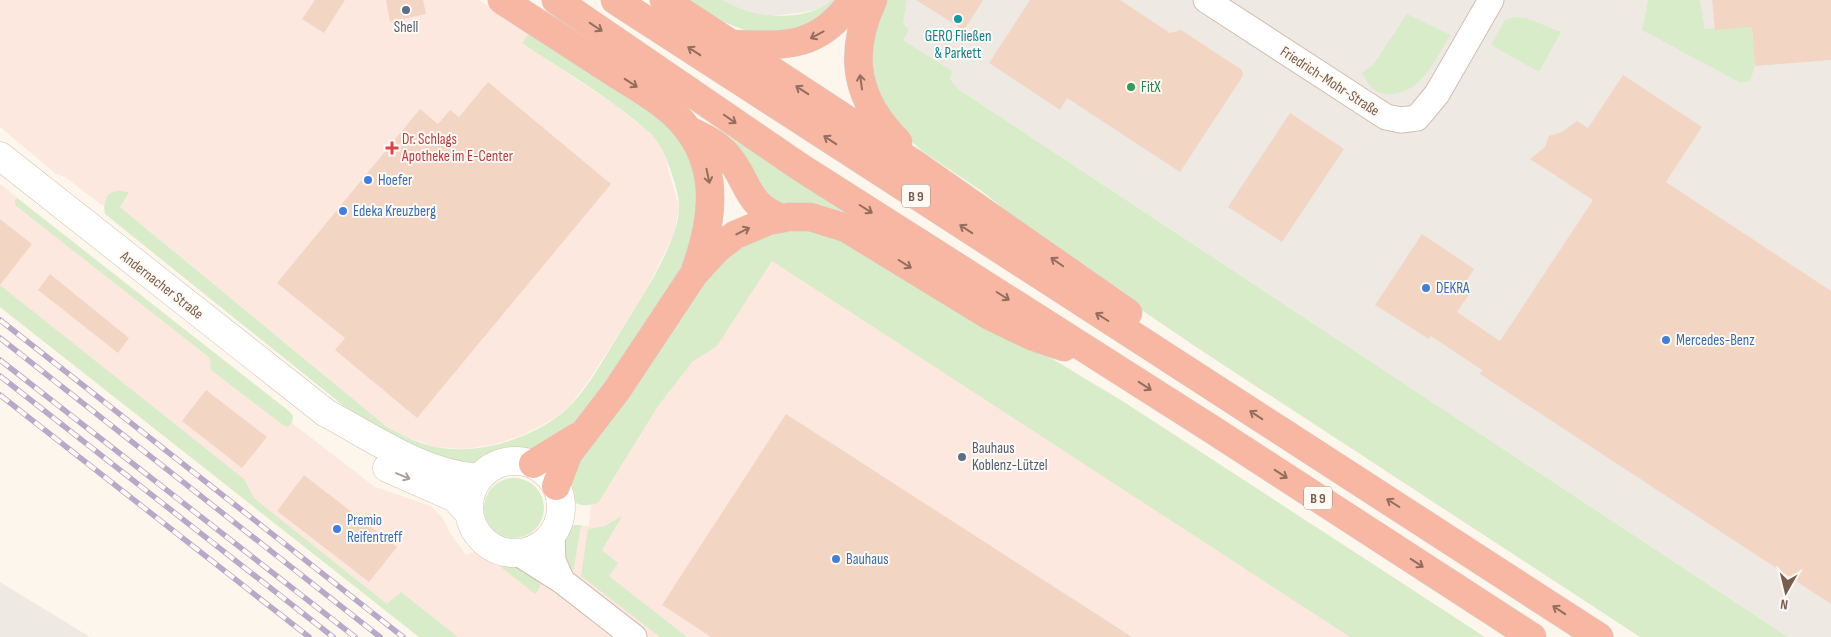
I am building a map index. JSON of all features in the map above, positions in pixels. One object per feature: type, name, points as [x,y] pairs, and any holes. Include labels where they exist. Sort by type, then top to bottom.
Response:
[{"type":"highway","points":[[502,0],[662,103],[690,131],[720,149],[734,166],[755,202],[766,212],[781,218]]},
{"type":"highway","name":"B 9","points":[[556,0],[800,167],[1103,359],[1532,637]]},
{"type":"highway","name":"B 9","points":[[615,0],[1599,637]]},
{"type":"highway","points":[[664,0],[916,165],[1181,349],[1218,390]]},
{"type":"highway","points":[[731,44],[775,44],[814,38],[840,17],[852,0]]},
{"type":"highway","points":[[872,0],[863,23],[860,41],[862,92],[878,121],[916,165]]},
{"type":"highway","points":[[690,131],[706,164],[711,200],[708,230],[694,274]]},
{"type":"highway","points":[[556,486],[568,454],[617,390],[694,274],[717,249],[735,235],[755,226],[781,218],[810,217],[846,228],[990,316],[1034,337],[1103,359]]},
{"type":"highway","points":[[533,464],[581,435]]},
{"type":"street","name":"Friedrich-Mohr-Straße","points":[[1206,0],[1386,117],[1401,120],[1417,118],[1437,94],[1491,0]]},
{"type":"street","name":"Andernacher Straße","points":[[0,156],[326,413],[401,456],[456,475],[478,478]]},
{"type":"street","name":"Andernacher Straße","points":[[326,413],[341,434],[377,463],[455,498],[468,512],[474,529],[485,543],[501,551],[518,553]]},
{"type":"street","points":[[468,512],[470,494],[478,478],[485,471],[503,462],[523,461],[542,469],[560,494],[561,514],[552,535],[540,546],[518,553]]},
{"type":"street","points":[[552,535],[553,561],[562,581]]},
{"type":"street","points":[[518,553],[562,581],[634,637]]},
{"type":"shaded area","points":[[0,0],[479,0],[529,33],[522,43],[618,107],[656,138],[666,160],[679,207],[674,234],[644,294],[591,377],[570,406],[553,419],[521,436],[495,444],[465,449],[436,447],[409,438],[387,427],[120,207],[129,194],[106,199],[103,206],[65,177],[56,174],[0,127]]},
{"type":"shaded area","points":[[721,0],[832,0],[823,8],[768,16],[740,9]]},
{"type":"shaded area","points":[[907,0],[1648,0],[1642,30],[1715,30],[1705,29],[1700,0],[1831,0],[1831,637],[1788,637],[958,89],[950,79],[951,71],[903,40],[903,15]]},
{"type":"shaded area","points":[[0,184],[290,412],[293,416],[292,423],[375,487],[431,506],[443,518],[450,533],[466,555],[478,549],[490,556],[516,562],[548,552],[574,525],[589,526],[594,470],[681,354],[782,250],[1455,637],[419,637],[0,307]]},
{"type":"shaded area","points":[[0,582],[90,637],[0,637]]},
{"type":"green space","points":[[690,0],[721,0],[750,12],[787,16],[812,11],[823,7],[832,0],[845,0],[805,33],[752,33],[722,21]]},
{"type":"green space","points":[[887,0],[907,0],[903,23],[909,30],[903,40],[952,71],[950,79],[958,89],[1788,637],[1640,637],[1199,349],[1068,260],[983,192],[922,151],[895,126],[872,79],[870,57],[877,22]]},
{"type":"green space","points":[[1648,0],[1700,0],[1705,29],[1752,27],[1755,66],[1750,81],[1741,83],[1642,30]]},
{"type":"green space","points":[[1407,14],[1450,35],[1426,74],[1418,82],[1410,89],[1400,93],[1383,94],[1369,84],[1362,73],[1373,65]]},
{"type":"green space","points":[[1515,17],[1526,18],[1561,32],[1539,72],[1491,45],[1505,20]]},
{"type":"green space","points":[[529,33],[656,115],[679,136],[692,158],[700,185],[695,240],[681,270],[619,364],[577,420],[564,433],[533,452],[502,453],[464,468],[381,436],[105,214],[106,198],[109,195],[118,191],[129,193],[120,207],[387,427],[423,444],[453,449],[489,446],[507,442],[524,435],[556,418],[577,399],[591,379],[658,268],[673,236],[679,207],[677,191],[671,172],[664,154],[654,137],[609,101],[522,43]]},
{"type":"green space","points":[[718,129],[852,218],[772,202],[730,142]]},
{"type":"green space","points":[[15,199],[18,199],[290,412],[293,416],[292,423],[287,427],[283,425],[211,370],[210,358],[15,205]]},
{"type":"green space","points":[[804,230],[847,243],[1031,346],[1124,402],[1485,637],[1350,637],[772,261],[717,346],[692,362],[658,406],[598,503],[583,505],[573,501],[567,490],[567,481],[576,463],[602,433],[715,267],[736,251],[756,240],[778,233]]},
{"type":"green space","points":[[0,285],[244,479],[255,499],[387,604],[401,592],[458,637],[419,637],[0,307]]},
{"type":"green space","points":[[514,478],[531,483],[539,491],[544,508],[539,525],[531,533],[514,538],[497,533],[489,525],[484,508],[489,491],[497,483]]},
{"type":"green space","points":[[622,516],[602,550],[618,563],[609,576],[687,637],[660,637],[581,576],[588,529],[605,526]]},
{"type":"green space","points":[[574,525],[581,525],[573,573],[566,561],[563,535]]},
{"type":"green space","points":[[478,549],[490,556],[516,562],[540,581],[540,587],[535,594]]},
{"type":"building","points":[[315,0],[345,0],[324,33],[302,19]]},
{"type":"building","name":"Shell","points":[[386,0],[423,0],[426,14],[390,22]]},
{"type":"building","name":"GERO Fließen & Parkett","points":[[916,0],[983,0],[964,30]]},
{"type":"building","name":"FitX","points":[[1030,0],[1120,0],[1170,33],[1181,30],[1242,70],[1243,76],[1180,172],[1067,98],[1060,110],[989,63]]},
{"type":"building","points":[[1712,0],[1831,0],[1831,60],[1755,66],[1752,27],[1715,30]]},
{"type":"building","name":"Mercedes-Benz","points":[[1623,75],[1702,127],[1666,182],[1831,291],[1831,604],[1480,374],[1482,370],[1431,336],[1429,339],[1375,305],[1422,234],[1474,269],[1462,288],[1470,293],[1457,312],[1500,341],[1593,200],[1530,159],[1545,147],[1549,136],[1562,132],[1577,121],[1588,128]]},
{"type":"building","points":[[488,82],[611,184],[417,418],[335,350],[345,338],[277,283],[420,109],[438,124],[450,110],[459,117]]},
{"type":"building","points":[[1290,113],[1344,149],[1282,242],[1228,207]]},
{"type":"building","points":[[0,219],[32,244],[0,285]]},
{"type":"building","points":[[50,274],[129,338],[118,353],[38,290]]},
{"type":"building","points":[[206,390],[267,437],[242,468],[182,421]]},
{"type":"building","name":"Bauhaus","points":[[786,414],[1132,637],[711,637],[662,605]]},
{"type":"building","name":"Premio Reifentreff","points":[[304,475],[397,547],[369,582],[277,511]]},
{"type":"railway","points":[[0,320],[403,637]]},
{"type":"railway","points":[[0,338],[380,637]]},
{"type":"railway","points":[[0,360],[355,637]]},
{"type":"railway","points":[[0,376],[333,637]]},
{"type":"railway","points":[[0,395],[309,637]]},
{"type":"place","name":"Shell","points":[[406,10]]},
{"type":"place","name":"GERO Fließen & Parkett","points":[[958,19]]},
{"type":"place","name":"FitX","points":[[1131,87]]},
{"type":"place","name":"Dr. Schlags Apotheke im E-Center","points":[[392,148]]},
{"type":"place","name":"Hoefer","points":[[368,180]]},
{"type":"place","name":"Edeka Kreuzberg","points":[[343,211]]},
{"type":"place","name":"DEKRA","points":[[1426,288]]},
{"type":"place","name":"Mercedes-Benz","points":[[1666,340]]},
{"type":"place","name":"Bauhaus Koblenz-Lützel","points":[[962,457]]},
{"type":"place","name":"Premio Reifentreff","points":[[337,529]]},
{"type":"place","name":"Bauhaus","points":[[836,559]]}]
